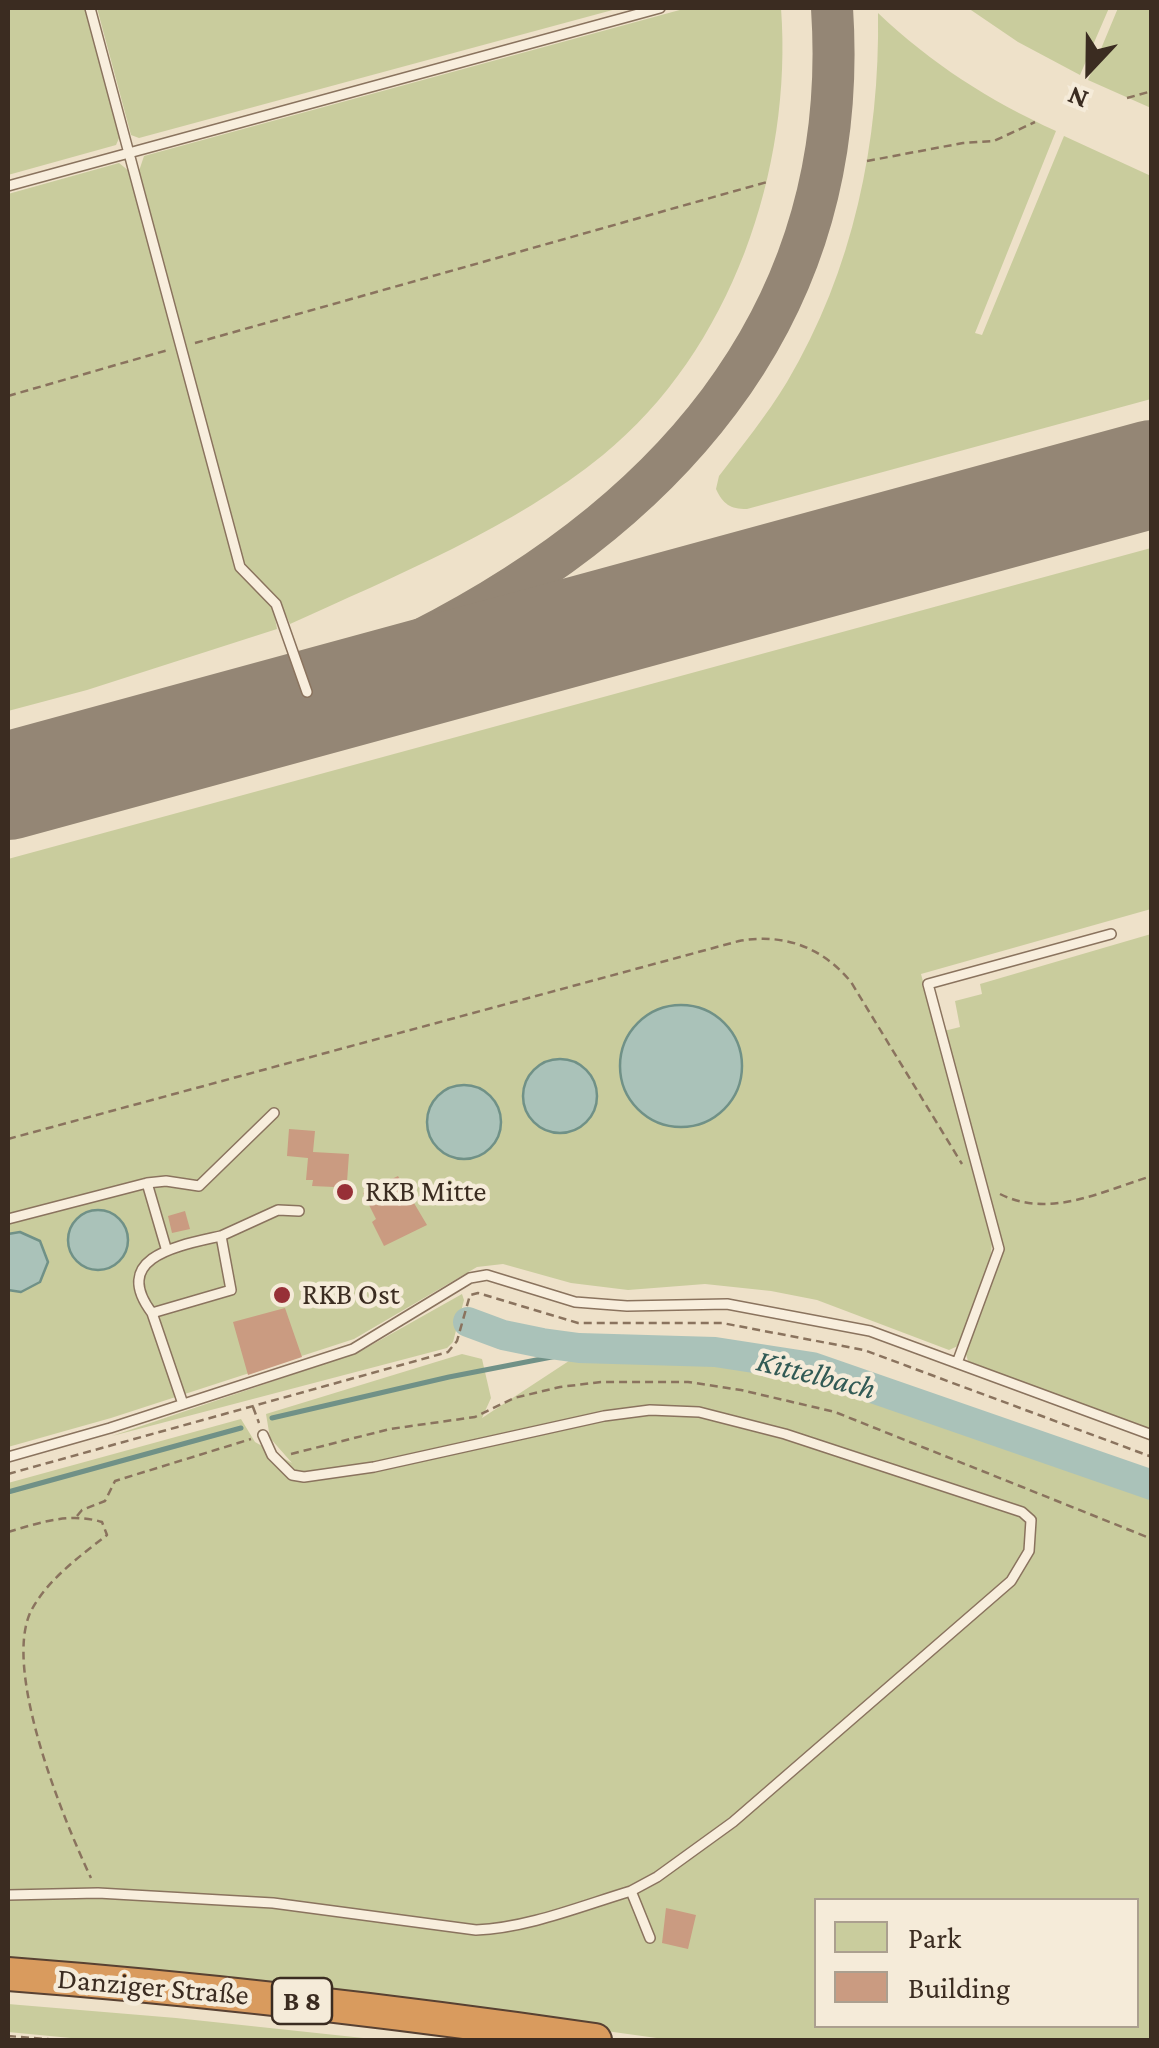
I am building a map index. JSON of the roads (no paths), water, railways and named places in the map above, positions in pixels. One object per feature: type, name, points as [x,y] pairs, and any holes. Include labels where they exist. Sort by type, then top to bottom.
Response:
[{"type":"highway","name":"Danziger Straße","points":[[8,1974],[388,2011],[595,2040]]},
{"type":"highway","name":"Danziger Straße","points":[[8,1996],[178,2009],[438,2040]]},
{"type":"lane","points":[[90,8],[240,567],[276,604],[307,692]]},
{"type":"lane","points":[[8,186],[660,8]]},
{"type":"lane","points":[[958,1363],[999,1249],[928,984],[1110,934]]},
{"type":"lane","points":[[8,1219],[147,1183],[166,1181],[199,1186],[274,1113]]},
{"type":"lane","points":[[147,1183],[166,1248]]},
{"type":"lane","points":[[183,1404],[152,1313],[143,1300],[140,1277],[148,1262],[166,1248],[221,1236],[278,1210],[299,1211]]},
{"type":"lane","points":[[152,1313],[231,1290],[221,1236]]},
{"type":"lane","points":[[8,1457],[354,1349],[470,1278],[487,1276],[576,1302],[626,1306],[728,1304],[870,1330],[1152,1436]]},
{"type":"lane","points":[[8,1895],[98,1893],[273,1902],[476,1930],[527,1922],[631,1890],[657,1877],[733,1822],[1011,1581],[1029,1551],[1031,1520],[1022,1512],[912,1473],[698,1412],[650,1410],[604,1416],[374,1468],[304,1477],[292,1475],[272,1455],[263,1435]]},
{"type":"lane","points":[[631,1890],[650,1938]]},
{"type":"waterway","name":"Kittelbach","points":[[468,1322],[503,1335],[579,1348],[715,1352],[812,1367],[1152,1485]]},
{"type":"waterway","points":[[272,1418],[562,1355],[579,1348]]},
{"type":"waterway","points":[[8,1492],[241,1428]]},
{"type":"place","name":"RKB Mitte","points":[[345,1192]]},
{"type":"place","name":"RKB Ost","points":[[282,1295]]}]
